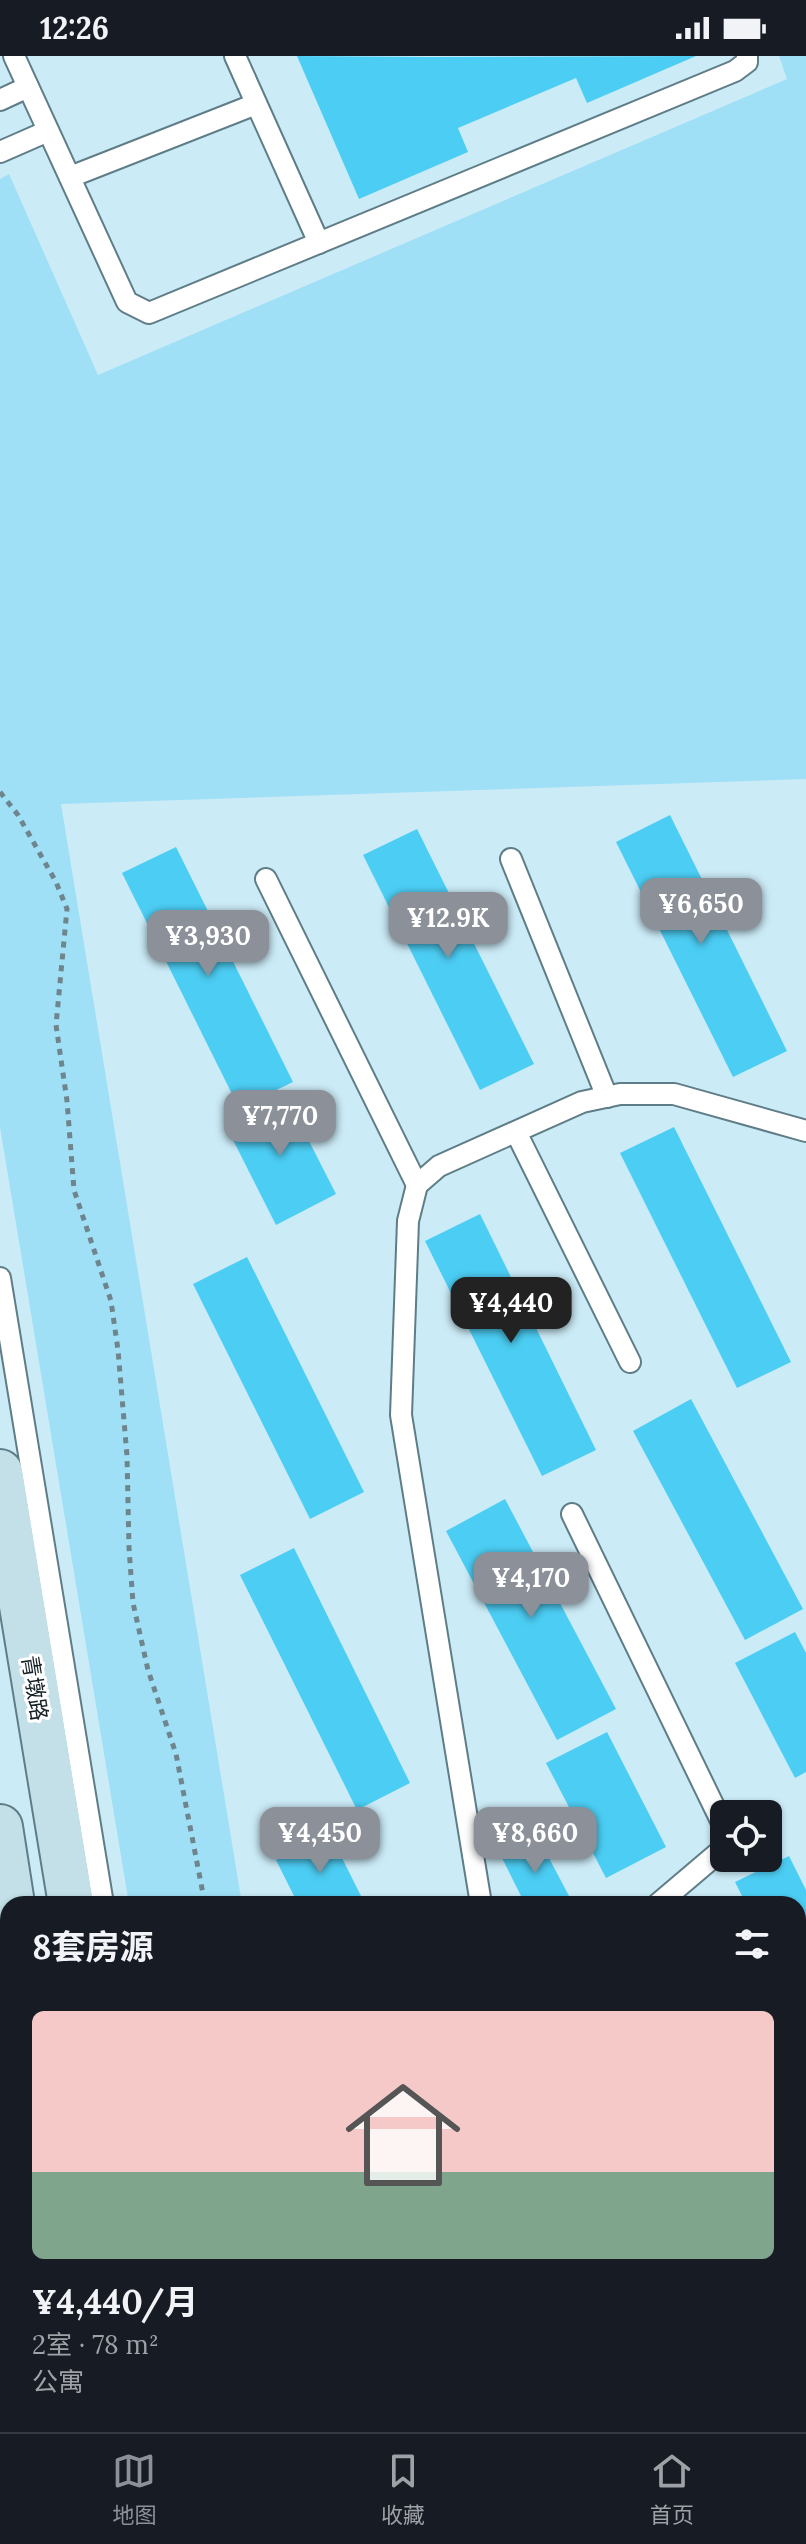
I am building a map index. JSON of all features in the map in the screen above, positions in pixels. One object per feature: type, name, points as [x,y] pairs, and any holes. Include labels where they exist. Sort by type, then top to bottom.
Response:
[{"type":"main road","name":"青墩路","points":[[0,1472],[11,1605],[69,1896]]},
{"type":"main road","points":[[0,1827],[11,1896]]},
{"type":"lane","points":[[14,56],[127,302],[149,313],[735,71],[747,62],[747,56]]},
{"type":"lane","points":[[235,56],[319,243]]},
{"type":"lane","points":[[0,100],[28,87]]},
{"type":"lane","points":[[70,177],[256,104]]},
{"type":"lane","points":[[0,152],[48,131]]},
{"type":"lane","points":[[511,859],[607,1097]]},
{"type":"lane","points":[[266,879],[417,1185]]},
{"type":"lane","points":[[480,1896],[401,1415],[408,1221],[417,1185],[439,1166],[582,1102],[620,1094],[674,1094],[806,1131]]},
{"type":"lane","points":[[516,1132],[630,1362]]},
{"type":"lane","points":[[0,1278],[102,1896]]},
{"type":"lane","points":[[572,1514],[711,1800]]},
{"type":"lane","points":[[667,1896],[710,1860]]},
{"type":"path","points":[[0,792],[18,815],[56,882],[67,909],[56,1025],[67,1101],[74,1190],[111,1301],[118,1350],[127,1456],[133,1603],[148,1670],[176,1754],[203,1896]]},
{"type":"shaded area","points":[[779,56],[806,56],[806,779],[61,804],[241,1896],[128,1896],[0,1127],[0,179],[9,174],[98,375],[787,79]]},
{"type":"building","points":[[297,56],[696,56],[587,103],[576,78],[458,128],[468,152],[359,199]]},
{"type":"building","points":[[670,815],[787,1051],[733,1077],[616,842]]},
{"type":"building","points":[[417,829],[534,1064],[480,1090],[363,855]]},
{"type":"building","points":[[176,847],[293,1082],[239,1108],[122,873]]},
{"type":"building","points":[[284,1092],[336,1194],[276,1225],[224,1122]]},
{"type":"building","points":[[674,1127],[791,1362],[737,1388],[620,1153]]},
{"type":"building","points":[[480,1214],[596,1450],[542,1476],[425,1241]]},
{"type":"building","points":[[247,1257],[364,1492],[310,1519],[193,1284]]},
{"type":"building","points":[[691,1399],[803,1609],[745,1640],[633,1431]]},
{"type":"building","points":[[505,1499],[616,1709],[557,1740],[446,1531]]},
{"type":"building","points":[[294,1548],[410,1783],[357,1810],[240,1575]]},
{"type":"building","points":[[795,1632],[806,1653],[806,1772],[795,1778],[735,1663]]},
{"type":"building","points":[[607,1732],[666,1847],[606,1878],[546,1763]]},
{"type":"building","points":[[330,1834],[361,1896],[294,1896],[276,1860]]},
{"type":"building","points":[[539,1839],[569,1896],[521,1896],[502,1858]]},
{"type":"building","points":[[789,1856],[806,1890],[806,1896],[742,1896],[735,1882],[756,1872],[782,1872],[782,1859]]}]
